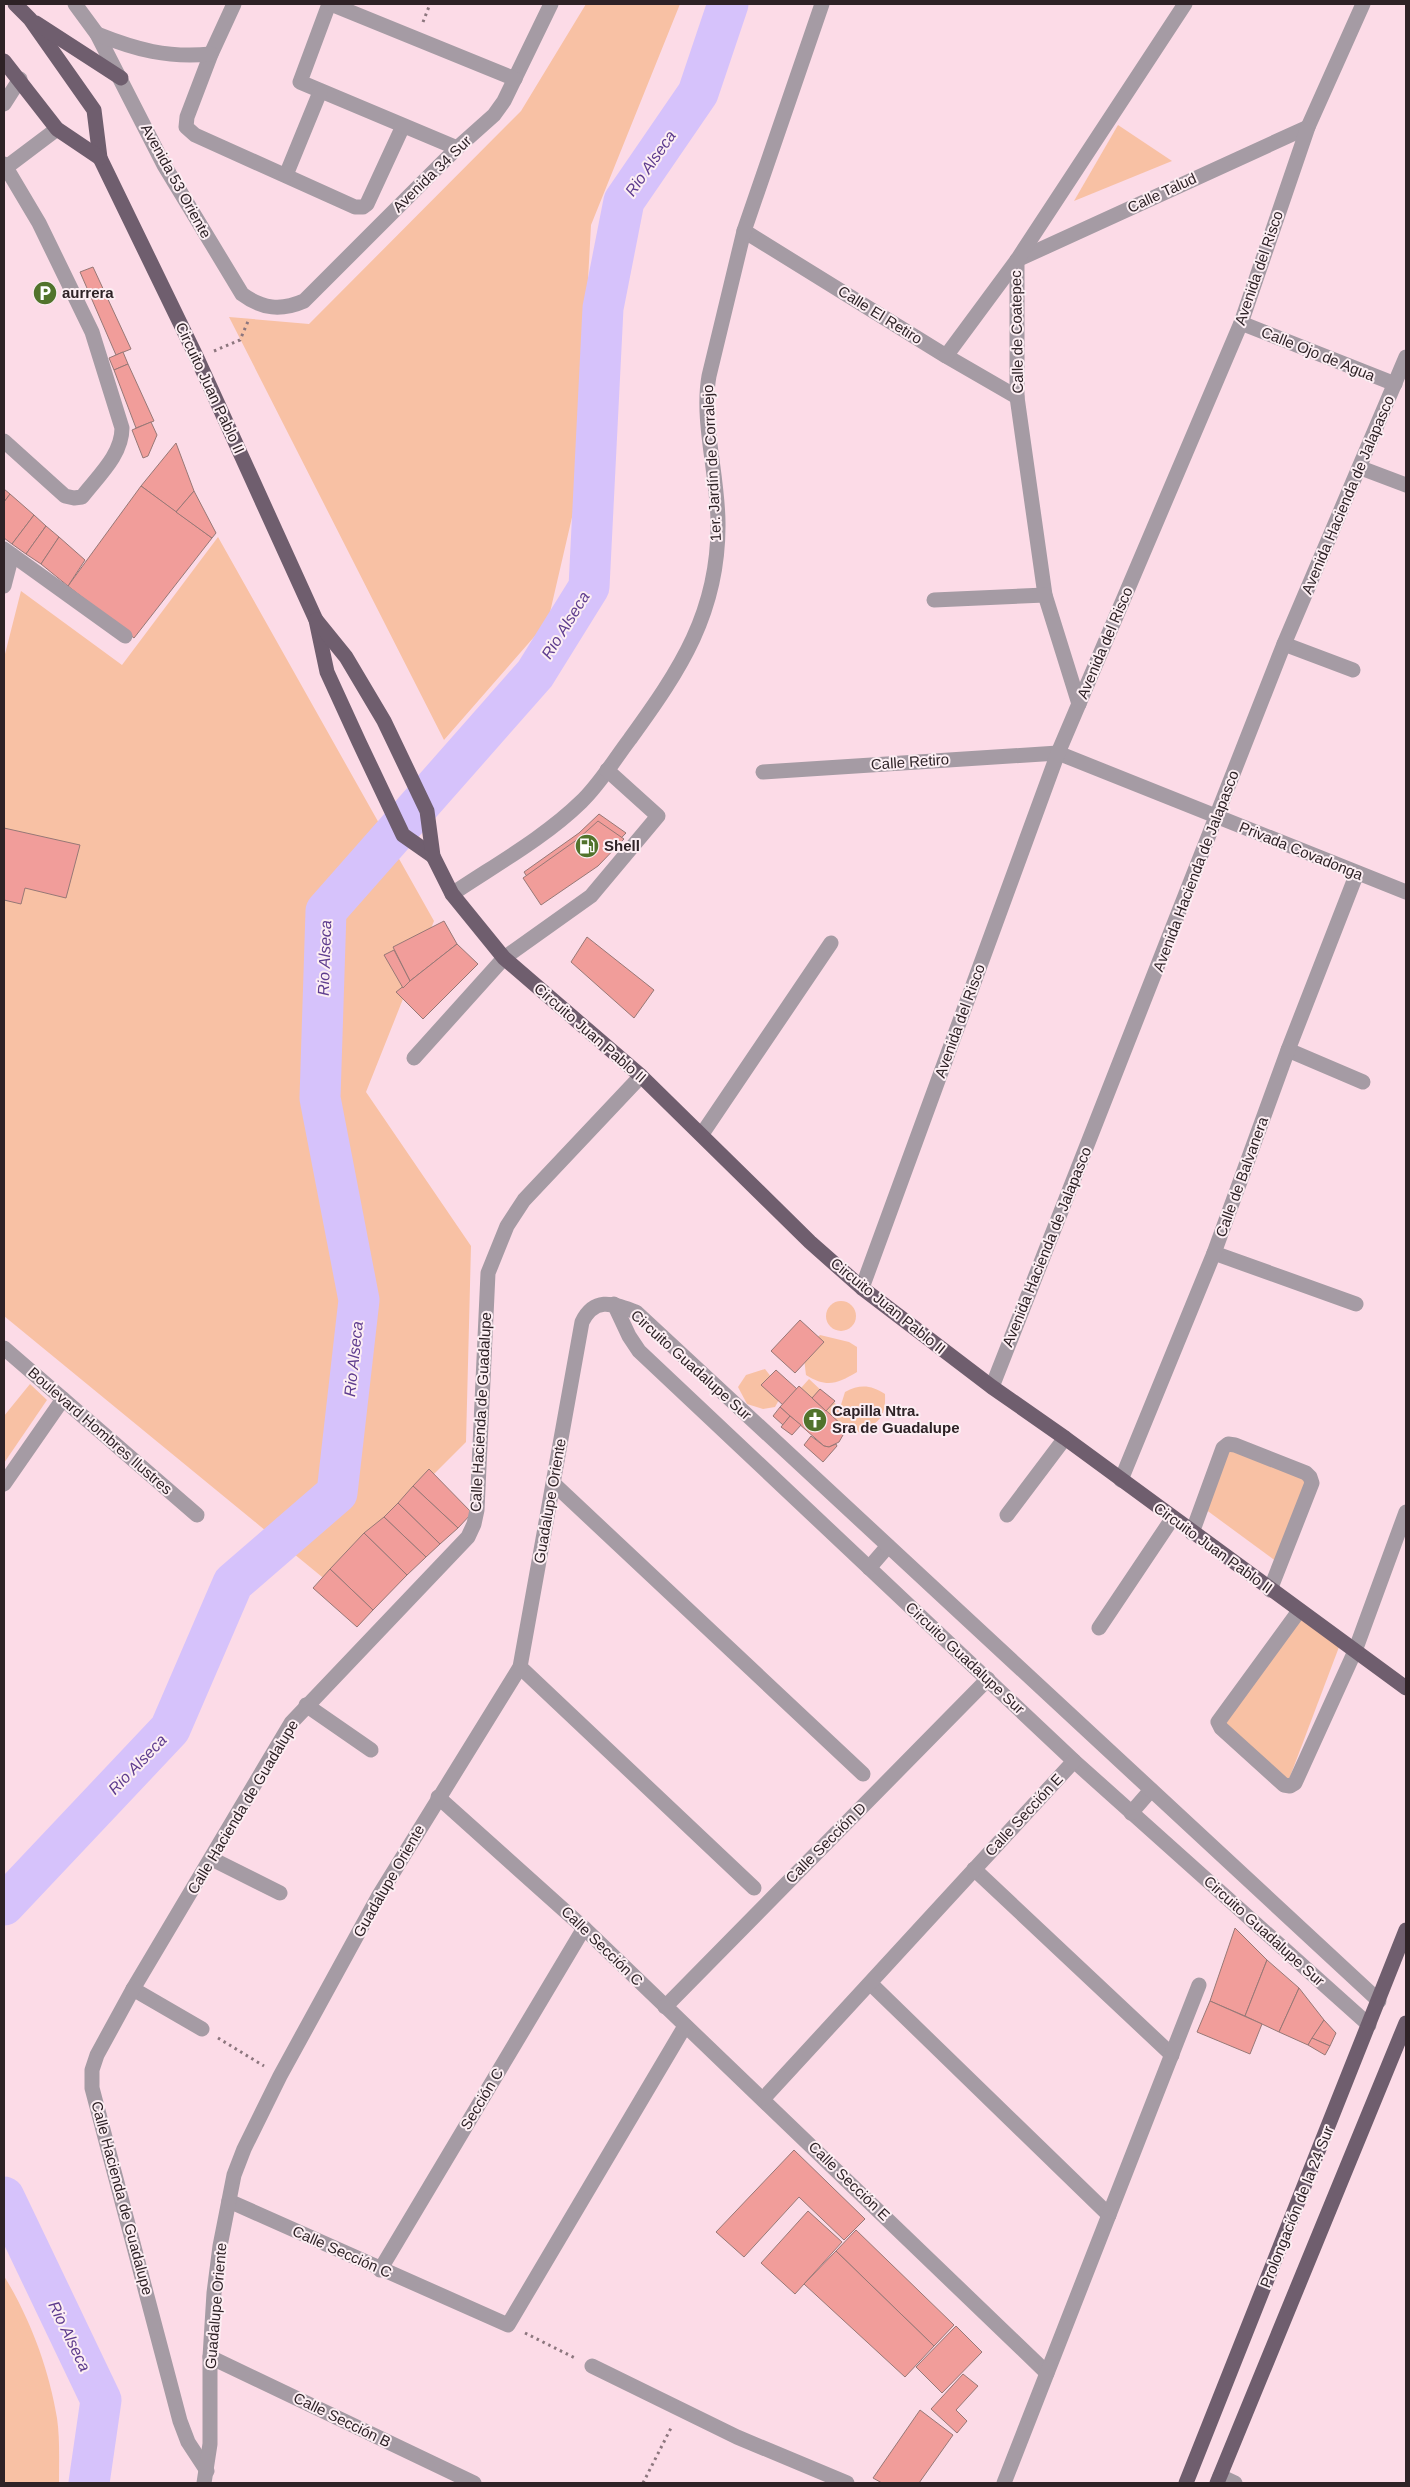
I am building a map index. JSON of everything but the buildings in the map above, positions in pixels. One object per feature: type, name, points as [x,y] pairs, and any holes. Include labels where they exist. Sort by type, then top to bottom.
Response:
[{"type":"main road","name":"Circuito Juan Pablo II","points":[[14,4],[30,19],[94,110],[100,158],[197,358],[316,620],[328,672],[359,742],[403,835],[433,856]]},
{"type":"main road","points":[[30,19],[121,78]]},
{"type":"main road","points":[[4,61],[20,79],[57,129],[100,158]]},
{"type":"main road","name":"Circuito Juan Pablo II","points":[[316,620],[346,657],[384,721],[426,811],[433,856],[452,894],[504,958],[641,1076],[810,1242],[862,1288],[992,1387],[1065,1438],[1172,1519],[1406,1688]]},
{"type":"main road","name":"Prolongación de la 24 Sur","points":[[1186,2483],[1406,1930]]},
{"type":"main road","name":"Prolongación de la 24 Sur","points":[[1219,2480],[1406,2023]]},
{"type":"street","name":"Avenida 53 Oriente","points":[[76,4],[97,34],[174,181],[242,294],[256,304]]},
{"type":"street","points":[[234,4],[211,54],[187,117],[186,127],[195,135],[356,207],[363,207],[367,204],[403,126]]},
{"type":"street","points":[[457,148],[300,82],[330,4],[515,79]]},
{"type":"street","name":"Avenida 34 Sur","points":[[256,304],[274,308],[290,307],[304,301],[457,148],[494,115],[515,79],[551,4]]},
{"type":"street","name":"1er. Jardín de Corralejo","points":[[452,894],[560,821],[583,801],[670,683],[690,647],[705,610],[715,564],[718,523],[707,387],[744,231],[822,4]]},
{"type":"street","name":"Calle de Coatepec","points":[[1078,704],[1045,595],[1017,396],[1017,260],[1185,4]]},
{"type":"street","name":"Avenida del Risco","points":[[862,1288],[1058,753],[1241,323],[1308,127],[1363,4]]},
{"type":"street","points":[[97,34],[124,45],[169,56],[211,54]]},
{"type":"street","points":[[4,104],[20,79]]},
{"type":"street","points":[[286,175],[320,92]]},
{"type":"street","name":"Calle Talud","points":[[1017,260],[1308,127]]},
{"type":"street","points":[[4,441],[65,496],[74,498],[82,497],[118,450],[122,441],[122,428],[118,412],[92,332],[39,223],[5,167],[57,129]]},
{"type":"street","name":"Calle El Retiro","points":[[744,231],[946,356],[1017,396]]},
{"type":"street","points":[[946,356],[1017,260]]},
{"type":"street","name":"Calle Ojo de Agua","points":[[1241,323],[1396,384]]},
{"type":"street","name":"Avenida Hacienda de Jalapasco","points":[[992,1387],[1284,644],[1406,357]]},
{"type":"street","points":[[1360,468],[1406,485]]},
{"type":"street","points":[[4,586],[8,552],[125,636]]},
{"type":"street","points":[[934,600],[1045,595]]},
{"type":"street","points":[[1284,644],[1353,670]]},
{"type":"street","name":"Privada Covadonga","points":[[1058,753],[1406,892]]},
{"type":"street","name":"Calle Retiro","points":[[763,772],[1058,753]]},
{"type":"street","points":[[414,1058],[504,958],[591,896],[658,816],[607,770]]},
{"type":"street","name":"Calle de Balvanera","points":[[1121,1480],[1214,1253],[1288,1050],[1357,873]]},
{"type":"street","points":[[702,1134],[831,943]]},
{"type":"street","points":[[1288,1050],[1363,1082]]},
{"type":"street","name":"Calle Hacienda de Guadalupe","points":[[205,2477],[180,2421],[92,2088],[92,2070],[97,2055],[133,1989],[212,1859],[291,1723],[306,1705],[468,1537],[474,1524],[477,1510],[488,1273],[495,1251],[506,1226],[524,1200],[641,1076]]},
{"type":"street","points":[[1214,1253],[1356,1304]]},
{"type":"street","name":"Guadalupe Oriente","points":[[205,2477],[210,2444],[210,2357],[214,2293],[234,2175],[244,2149],[280,2076],[378,1897],[520,1667],[582,1322],[586,1314],[594,1307],[603,1304],[614,1304]]},
{"type":"street","name":"Circuito Guadalupe Sur","points":[[614,1304],[636,1312],[1378,2001]]},
{"type":"street","name":"Circuito Guadalupe Sur","points":[[614,1304],[629,1336],[639,1351],[1074,1761],[1369,2025]]},
{"type":"street","name":"Boulevard Hombres Ilustres","points":[[4,1348],[197,1515]]},
{"type":"street","points":[[4,1484],[62,1399]]},
{"type":"street","points":[[1006,1515],[1065,1438]]},
{"type":"street","points":[[1192,1533],[1223,1448],[1228,1444],[1235,1445],[1306,1473],[1312,1483],[1270,1590]]},
{"type":"street","points":[[554,1484],[863,1774]]},
{"type":"street","points":[[1299,1611],[1218,1722],[1221,1728],[1284,1785],[1290,1786],[1295,1782],[1355,1651],[1406,1512]]},
{"type":"street","points":[[1099,1628],[1172,1519]]},
{"type":"street","points":[[869,1568],[888,1546]]},
{"type":"street","points":[[520,1667],[754,1888]]},
{"type":"street","name":"Calle Sección D","points":[[665,2007],[988,1679]]},
{"type":"street","points":[[306,1705],[371,1750]]},
{"type":"street","name":"Calle Sección E","points":[[1047,2373],[764,2098],[871,1984],[1074,1761]]},
{"type":"street","points":[[1131,1812],[1151,1790]]},
{"type":"street","name":"Calle Sección C","points":[[438,1797],[584,1928],[684,2026],[764,2098]]},
{"type":"street","points":[[212,1859],[280,1893]]},
{"type":"street","name":"Calle Sección E","points":[[974,1869],[1172,2055]]},
{"type":"street","name":"Sección C","points":[[380,2270],[584,1928]]},
{"type":"street","points":[[871,1984],[1109,2215]]},
{"type":"street","points":[[1004,2483],[1199,1985]]},
{"type":"street","points":[[133,1989],[202,2029]]},
{"type":"street","points":[[508,2325],[684,2026]]},
{"type":"street","name":"Calle Sección C","points":[[229,2200],[380,2270],[508,2325]]},
{"type":"street","name":"Calle Sección B","points":[[210,2357],[474,2483]]},
{"type":"street","points":[[592,2366],[737,2437],[847,2483]]},
{"type":"street","points":[[1219,2480],[1235,2483]]},
{"type":"path","points":[[197,358],[240,340],[256,304]]},
{"type":"path","points":[[202,2029],[280,2076]]},
{"type":"path","points":[[508,2325],[592,2366]]},
{"type":"path","points":[[643,2483],[680,2409]]},
{"type":"shaded area","points":[[586,4],[680,4],[591,225],[576,500],[548,621],[444,740],[229,317],[309,324],[521,111]]},
{"type":"shaded area","points":[[1118,125],[1172,161],[1074,201]]},
{"type":"shaded area","points":[[218,537],[434,921],[366,1092],[471,1246],[466,1442],[327,1581],[4,1316],[4,658],[21,591],[122,665]]},
{"type":"shaded area","points":[[841,1301],[847,1302],[855,1310],[855,1322],[847,1330],[841,1331],[835,1330],[827,1322],[826,1316],[827,1310],[835,1302]]},
{"type":"shaded area","points":[[820,1335],[849,1342],[857,1347],[857,1372],[838,1382],[832,1383],[820,1382],[806,1375],[803,1350]]},
{"type":"shaded area","points":[[765,1369],[775,1382],[780,1398],[775,1407],[763,1409],[747,1404],[738,1387],[746,1375]]},
{"type":"shaded area","points":[[809,1379],[840,1408],[845,1392],[850,1389],[870,1387],[880,1391],[885,1394],[883,1413],[877,1421],[862,1433],[847,1429],[801,1388]]},
{"type":"shaded area","points":[[30,1384],[47,1400],[4,1463],[4,1416]]},
{"type":"shaded area","points":[[1230,1448],[1308,1479],[1277,1562],[1205,1509]]},
{"type":"shaded area","points":[[1300,1619],[1339,1647],[1288,1782],[1223,1721]]},
{"type":"shaded area","points":[[4,2276],[30,2326],[49,2381],[58,2426],[59,2483],[4,2483]]},
{"type":"waterway","name":"Rio Alseca","points":[[4,1905],[170,1729],[233,1583],[337,1493],[359,1300],[320,1098],[326,911],[535,674],[589,587],[603,308],[624,201],[698,93],[728,4]]},
{"type":"waterway","name":"Rio Alseca","points":[[4,2197],[101,2400],[89,2483]]},
{"type":"place","name":"aurrera","points":[[45,293]]},
{"type":"place","name":"Shell","points":[[587,846]]},
{"type":"place","name":"Capilla Ntra. Sra de Guadalupe","points":[[815,1420]]}]
